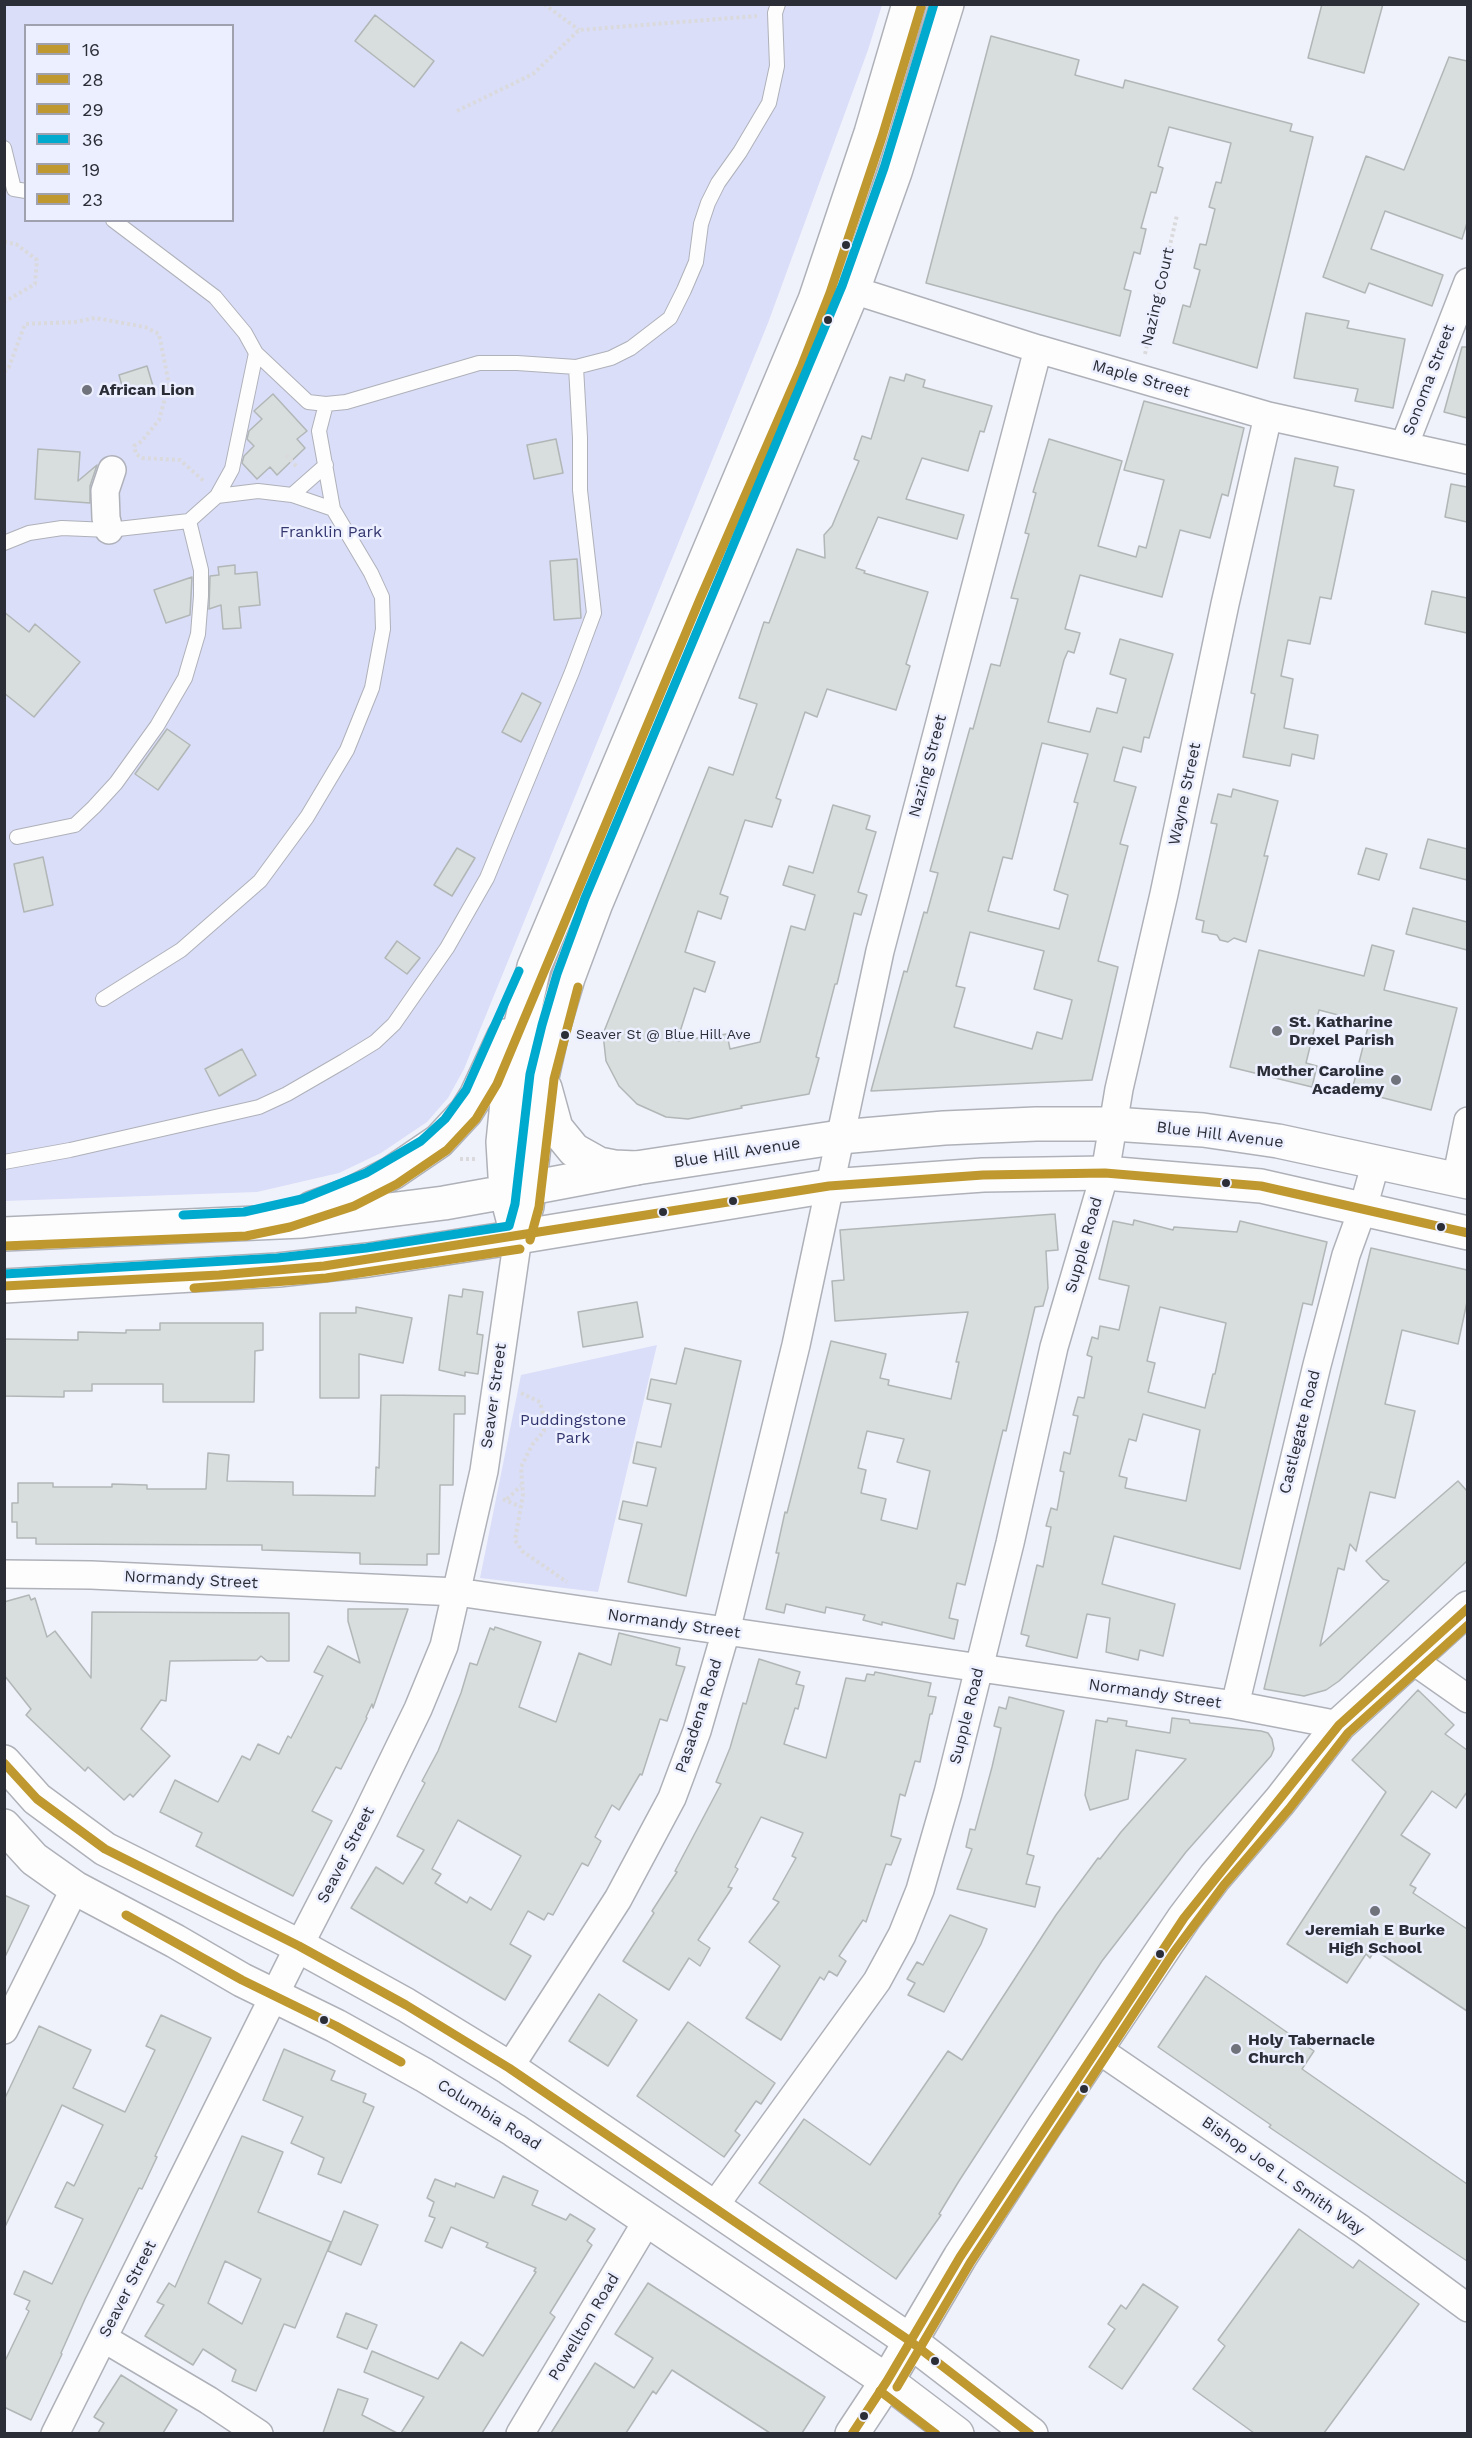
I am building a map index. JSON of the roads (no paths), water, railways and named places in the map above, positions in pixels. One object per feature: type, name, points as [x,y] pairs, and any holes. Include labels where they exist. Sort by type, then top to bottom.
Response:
[{"type":"main road","name":"Seaver Street","points":[[518,1237],[528,1206],[518,1190],[503,1142],[506,1106],[520,1020],[534,967],[689,594],[791,361],[819,289],[871,133],[909,4]]},
{"type":"main road","name":"Seaver Street","points":[[518,1190],[560,1004],[596,903],[853,290],[895,172],[947,4]]},
{"type":"main road","points":[[246,1224],[306,1210],[349,1195],[411,1162],[440,1141],[466,1112],[481,1088],[534,967]]},
{"type":"main road","points":[[542,1077],[556,1128],[574,1150],[599,1164],[636,1168]]},
{"type":"main road","name":"Blue Hill Avenue","points":[[4,1234],[246,1224],[346,1216],[840,1137],[944,1128],[1113,1124],[1203,1130],[1278,1141],[1462,1181]]},
{"type":"main road","points":[[4,1286],[289,1269],[368,1260],[518,1237],[829,1186],[983,1175],[1105,1173],[1261,1186],[1467,1233]]},
{"type":"main road","points":[[852,2433],[910,2342],[960,2257],[1096,2048],[1164,1946],[1215,1877],[1280,1801],[1339,1725],[1467,1608]]},
{"type":"main road","points":[[4,1762],[37,1798],[105,1849],[298,1946],[406,2005],[509,2068],[910,2342],[1031,2433]]},
{"type":"main road","name":"Columbia Road","points":[[4,1826],[34,1859],[75,1888],[275,1997],[336,2026],[424,2075],[514,2130],[886,2381],[957,2433]]},
{"type":"street","name":"Sonoma Street","points":[[1404,446],[1467,282]]},
{"type":"street","name":"Maple Street","points":[[819,289],[853,290],[1038,349],[1268,416],[1467,460]]},
{"type":"street","name":"Nazing Street","points":[[829,1186],[880,951],[1038,349]]},
{"type":"street","name":"Wayne Street","points":[[1105,1173],[1113,1124],[1268,416]]},
{"type":"street","points":[[109,530],[105,491],[112,470]]},
{"type":"street","points":[[1462,1181],[1467,1121]]},
{"type":"street","name":"Castlegate Road","points":[[1235,1705],[1317,1365],[1346,1255],[1376,1162]]},
{"type":"street","name":"Supple Road","points":[[713,2208],[877,1981],[902,1935],[920,1890],[948,1793],[1010,1543],[1054,1347],[1105,1173]]},
{"type":"street","name":"Pasadena Road","points":[[509,2068],[618,1899],[672,1798],[697,1731],[726,1631],[796,1345],[829,1186]]},
{"type":"street","name":"Seaver Street","points":[[55,2433],[418,1709],[444,1646],[484,1471],[518,1237]]},
{"type":"street","name":"Normandy Street","points":[[4,1574],[114,1576],[457,1592],[1235,1705],[1339,1725]]},
{"type":"street","points":[[1411,1659],[1467,1699]]},
{"type":"street","points":[[4,2030],[75,1888]]},
{"type":"street","name":"Bishop Joe L. Smith Way","points":[[1096,2048],[1361,2229],[1467,2308]]},
{"type":"street","name":"Powellton Road","points":[[520,2433],[647,2221]]},
{"type":"street","points":[[103,2338],[259,2433]]},
{"type":"lane","points":[[116,222],[214,297],[245,333],[256,353],[308,402],[326,404],[346,402],[479,363],[576,367],[611,358],[631,348],[670,318],[696,262],[701,224],[708,203],[718,183],[740,152],[769,103],[777,66],[777,9]]},
{"type":"lane","points":[[4,148],[15,192]]},
{"type":"lane","points":[[4,543],[29,533],[62,528],[109,530],[189,521],[217,496],[232,469],[256,353]]},
{"type":"lane","points":[[4,1162],[69,1150],[259,1107],[287,1094],[375,1042],[394,1024],[447,948],[487,878],[594,613],[580,490],[576,367]]},
{"type":"lane","points":[[103,999],[181,950],[260,882],[306,817],[347,750],[372,688],[383,630],[381,597],[371,573],[333,509],[319,431],[326,404]]},
{"type":"lane","points":[[291,495],[326,465]]},
{"type":"lane","points":[[217,496],[258,491],[291,495],[333,509]]},
{"type":"lane","points":[[17,837],[75,825],[116,783],[157,726],[185,678],[198,634],[201,596],[201,570],[189,521]]},
{"type":"place","name":"African Lion","points":[[87,390]]},
{"type":"place","name":"St. Katharine Drexel Parish","points":[[1277,1031]]},
{"type":"place","name":"Seaver St @ Blue Hill Ave","points":[[565,1035]]},
{"type":"place","name":"Mother Caroline Academy","points":[[1396,1080]]},
{"type":"place","name":"Jeremiah E Burke High School","points":[[1375,1911]]},
{"type":"place","name":"Holy Tabernacle Church","points":[[1236,2049]]},
{"type":"park label","name":"Franklin Park","points":[[331,532]]},
{"type":"park label","name":"Puddingstone Park","points":[[573,1429]]}]
